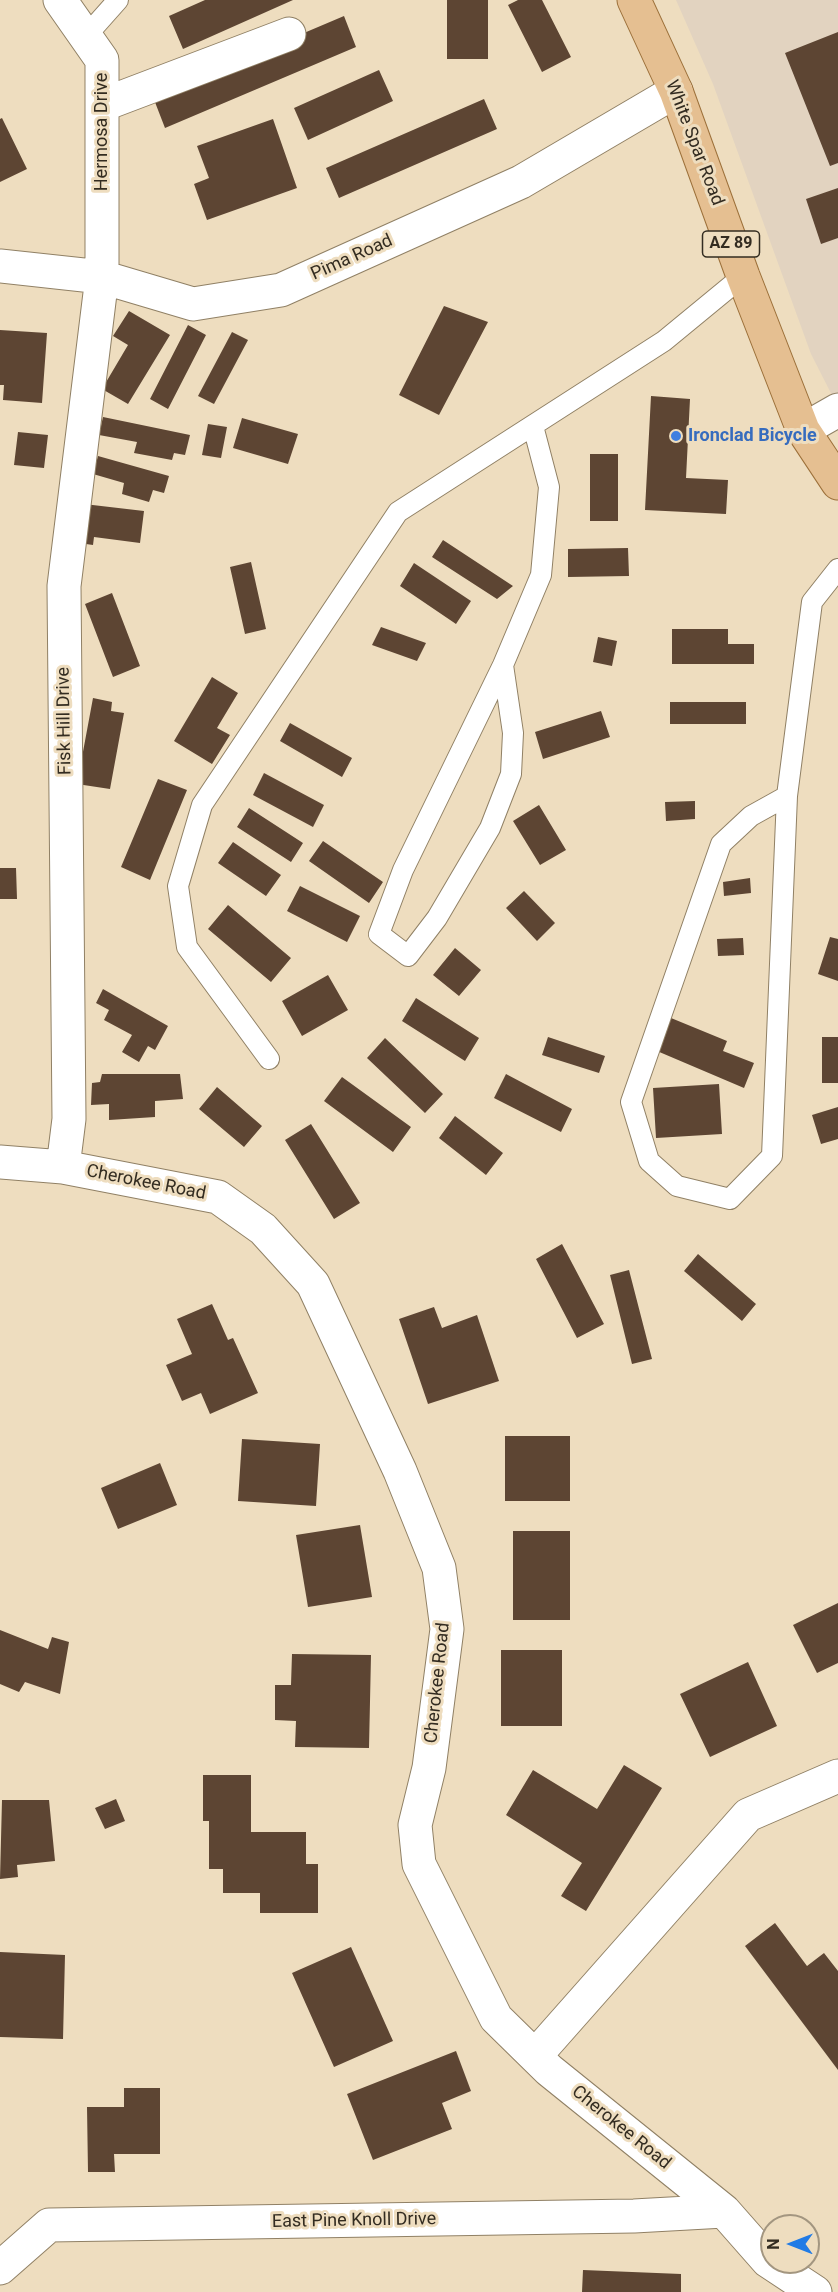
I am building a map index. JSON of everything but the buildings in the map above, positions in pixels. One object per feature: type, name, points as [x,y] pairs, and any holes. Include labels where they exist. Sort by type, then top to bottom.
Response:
[{"type":"main road","name":"White Spar Road","points":[[634,0],[676,91],[743,276],[803,430],[838,483]]},
{"type":"street","name":"Hermosa Drive","points":[[60,0],[102,60],[102,277]]},
{"type":"street","points":[[102,105],[289,34]]},
{"type":"street","name":"Pima Road","points":[[0,266],[102,277],[193,304],[281,290],[520,182],[676,91]]},
{"type":"street","name":"Fisk Hill Drive","points":[[63,1167],[69,1119],[64,586],[102,277]]},
{"type":"street","points":[[803,430],[838,410]]},
{"type":"street","name":"Cherokee Road","points":[[0,1162],[63,1167],[218,1197],[263,1229],[313,1284],[400,1471],[439,1568],[447,1629],[429,1767],[415,1825],[419,1864],[496,2018],[536,2056],[724,2211],[768,2261],[816,2292]]},
{"type":"street","points":[[536,2056],[748,1815],[838,1776]]},
{"type":"street","name":"East Pine Knoll Drive","points":[[0,2268],[49,2225],[634,2216],[724,2211]]},
{"type":"lane","points":[[86,36],[118,0]]},
{"type":"lane","points":[[269,1059],[187,947],[178,886],[202,806],[398,512],[664,341],[743,276]]},
{"type":"lane","points":[[503,665],[513,733],[511,774],[490,828],[436,918],[408,956],[379,934],[403,870],[503,665],[541,575],[549,487],[533,426]]},
{"type":"lane","points":[[787,796],[751,816],[721,844],[631,1102],[649,1161],[677,1186],[730,1199],[772,1156],[787,796],[812,602],[838,569]]},
{"type":"shaded area","points":[[676,0],[838,0],[838,407],[811,354],[713,84]]},
{"type":"place","name":"Ironclad Bicycle","points":[[676,436]]}]
